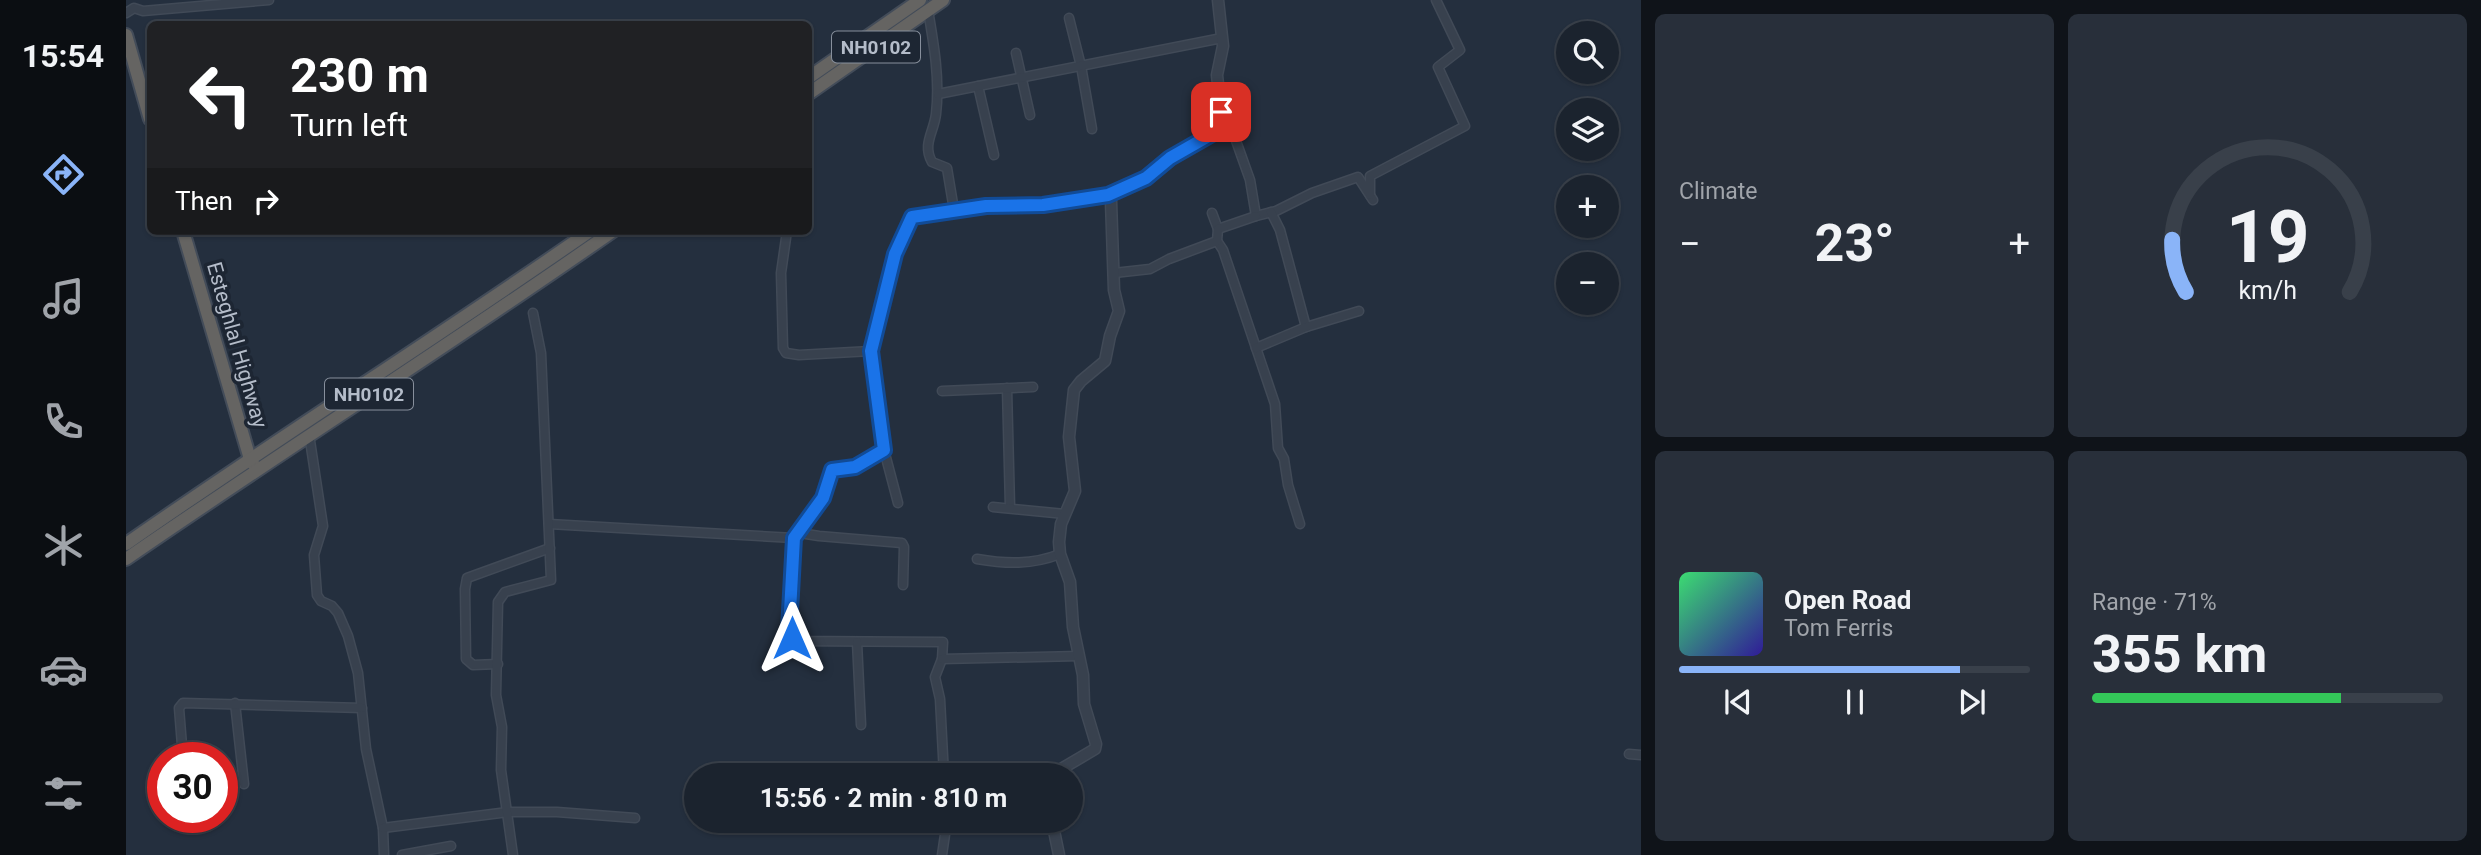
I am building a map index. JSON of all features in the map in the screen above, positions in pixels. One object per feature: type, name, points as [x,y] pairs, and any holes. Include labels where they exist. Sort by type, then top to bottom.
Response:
[{"type":"highway","name":"NH0102","points":[[812,75],[915,4],[943,0]]},
{"type":"highway","name":"NH0102","points":[[812,91],[915,4]]},
{"type":"highway","points":[[126,35],[147,108]]},
{"type":"highway","name":"Esteghlal Highway","points":[[184,235],[253,464]]},
{"type":"highway","name":"NH0102","points":[[127,543],[253,464],[584,235]]},
{"type":"highway","name":"NH0102","points":[[126,559],[253,464],[309,434],[607,235]]},
{"type":"street","points":[[126,13],[134,8],[142,10],[269,0]]},
{"type":"street","points":[[898,503],[884,450],[871,351],[895,254],[912,217],[986,206],[1043,205],[1108,195],[1146,178],[1170,158],[1212,134],[1220,117],[1217,75],[1223,46],[1217,0]]},
{"type":"street","points":[[1218,229],[1271,212],[1312,193],[1358,177],[1371,198],[1370,176],[1465,126],[1438,67],[1460,50],[1436,0]]},
{"type":"street","points":[[915,4],[934,44],[938,94],[936,119],[927,146],[932,162],[947,169],[954,210]]},
{"type":"street","points":[[1069,18],[1092,129]]},
{"type":"street","points":[[938,94],[1222,37]]},
{"type":"street","points":[[1016,53],[1030,115]]},
{"type":"street","points":[[978,86],[994,155]]},
{"type":"street","points":[[1220,117],[1230,124],[1250,180],[1256,216]]},
{"type":"street","points":[[1071,763],[1095,749],[1096,744],[1084,704],[1083,675],[1073,627],[1070,582],[1060,554],[1060,524],[1075,491],[1069,437],[1074,390],[1105,361],[1119,311],[1114,273],[1111,201],[1108,195]]},
{"type":"street","points":[[1271,212],[1280,230],[1306,327]]},
{"type":"street","points":[[1212,214],[1218,229],[1217,241],[1223,250],[1275,404],[1278,448],[1286,467],[1288,485],[1300,524]]},
{"type":"street","points":[[786,235],[781,272],[783,348],[786,353],[799,355],[871,351]]},
{"type":"street","points":[[1114,273],[1150,269],[1217,241]]},
{"type":"street","points":[[1256,348],[1306,327],[1359,311]]},
{"type":"street","points":[[513,855],[501,770],[502,727],[496,695],[500,597],[513,590],[551,580],[541,353],[533,313]]},
{"type":"street","points":[[942,391],[1033,387]]},
{"type":"street","points":[[1007,388],[1010,507]]},
{"type":"street","points":[[309,434],[323,526],[314,555],[317,595],[338,613],[348,636],[358,673],[366,749],[383,828],[384,855]]},
{"type":"street","points":[[884,450],[855,467],[832,470],[823,498],[794,538],[789,630],[793,641],[943,642],[942,659],[935,677],[940,699],[943,763]]},
{"type":"street","points":[[993,506],[1065,514]]},
{"type":"street","points":[[549,524],[794,538]]},
{"type":"street","points":[[802,529],[806,534],[819,536],[902,543],[903,585]]},
{"type":"street","points":[[498,664],[472,665],[466,659],[467,578],[550,548]]},
{"type":"street","points":[[977,559],[1004,563],[1041,561],[1060,554]]},
{"type":"street","points":[[858,642],[861,725]]},
{"type":"street","points":[[942,659],[1079,656]]},
{"type":"street","points":[[182,742],[180,705],[235,703],[362,708]]},
{"type":"street","points":[[235,703],[244,784]]},
{"type":"street","points":[[1629,754],[1641,755]]},
{"type":"street","points":[[383,828],[508,812],[557,812],[635,818]]},
{"type":"street","points":[[942,855],[945,833]]},
{"type":"street","points":[[1054,833],[1059,855]]},
{"type":"street","points":[[402,855],[451,846]]},
{"type":"route","points":[[792,638],[789,630],[794,538],[823,498],[832,470],[855,467],[884,450],[871,351],[895,254],[912,217],[986,206],[1043,205],[1108,195],[1146,178],[1159,165],[1212,134],[1219,124],[1221,112]]}]
